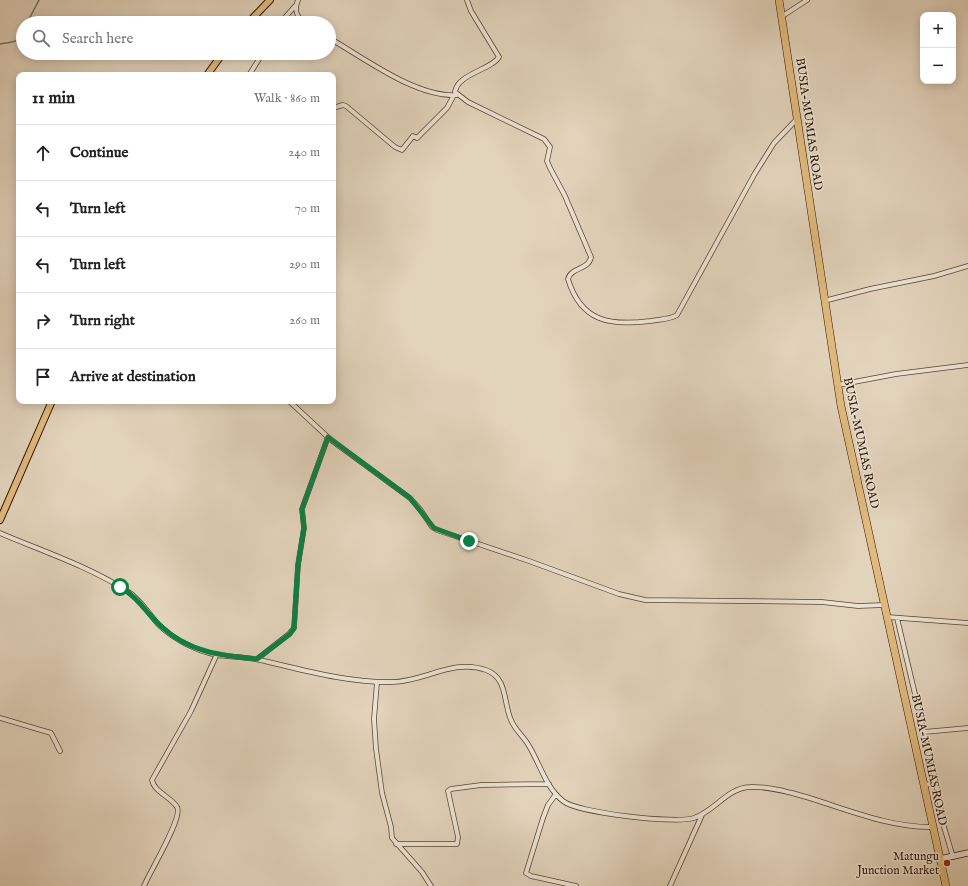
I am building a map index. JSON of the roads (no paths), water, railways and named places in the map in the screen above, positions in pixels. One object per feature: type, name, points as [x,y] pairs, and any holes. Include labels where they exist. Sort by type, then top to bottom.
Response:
[{"type":"highway","name":"BUSIA-MUMIAS ROAD","points":[[778,0],[837,385],[946,886]]},
{"type":"main road","points":[[255,16],[270,0]]},
{"type":"main road","points":[[209,72],[218,60]]},
{"type":"main road","points":[[0,520],[51,404]]},
{"type":"street","points":[[336,107],[343,105],[346,106],[395,147],[402,150],[413,136],[417,138],[447,108],[456,95],[456,88],[462,81],[499,57],[471,11],[467,0]]},
{"type":"street","points":[[781,17],[807,0]]},
{"type":"street","points":[[286,16],[297,2]]},
{"type":"street","points":[[297,2],[297,16]]},
{"type":"street","points":[[336,42],[402,81],[430,90],[456,95],[544,139],[549,144],[547,161],[565,196],[591,257],[588,264],[569,276],[571,288],[587,312],[609,320],[626,323],[665,319],[677,315],[754,175],[774,143],[797,119]]},
{"type":"street","points":[[250,72],[258,60]]},
{"type":"street","points":[[824,302],[870,289],[934,276],[968,266]]},
{"type":"street","points":[[837,385],[896,374],[968,365]]},
{"type":"street","points":[[292,404],[328,437],[410,498],[432,526],[437,530],[529,561],[625,596],[645,600],[822,602],[858,606],[884,605]]},
{"type":"street","points":[[257,659],[290,634],[294,628],[298,565],[304,528],[302,509],[328,437]]},
{"type":"street","points":[[0,533],[66,561],[120,587],[133,595],[161,627],[170,634],[195,647],[217,654],[257,659],[290,667],[377,682],[406,681],[452,668],[477,667],[492,672],[502,684],[511,722],[528,744],[549,784],[556,794],[572,807],[597,812],[681,820],[691,819],[702,814],[738,789],[760,787],[805,796],[898,823],[917,827],[933,827]]},
{"type":"street","points":[[887,617],[968,623]]},
{"type":"street","points":[[897,618],[936,782],[944,827],[953,856]]},
{"type":"street","points":[[144,886],[172,830],[179,812],[177,806],[156,788],[152,780],[191,712],[217,654]]},
{"type":"street","points":[[377,682],[374,719],[378,764],[382,793],[392,827],[392,838],[422,872],[431,886]]},
{"type":"street","points":[[0,718],[51,733],[60,751]]},
{"type":"street","points":[[924,732],[968,728]]},
{"type":"street","points":[[924,786],[936,782]]},
{"type":"street","points":[[396,844],[457,844],[458,836],[448,791],[450,789],[481,785],[549,784]]},
{"type":"street","points":[[556,794],[548,805],[543,818],[526,873],[532,876],[576,886]]},
{"type":"street","points":[[670,886],[702,814]]},
{"type":"street","points":[[940,859],[968,853]]},
{"type":"waterway","points":[[31,16],[39,0]]},
{"type":"waterway","points":[[0,44],[16,40]]},
{"type":"place","name":"Matungu Junction Market","points":[[947,863]]}]
